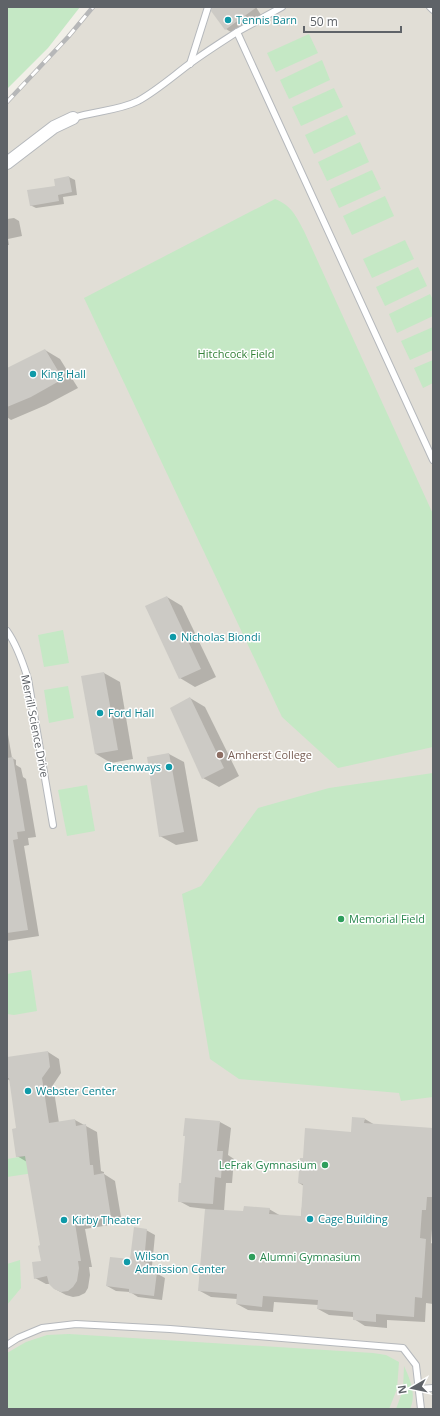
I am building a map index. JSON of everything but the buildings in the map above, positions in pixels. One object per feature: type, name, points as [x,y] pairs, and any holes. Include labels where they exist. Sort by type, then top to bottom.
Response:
[{"type":"street","points":[[7,163],[54,127],[73,118]]},
{"type":"lane","points":[[190,64],[208,7]]},
{"type":"lane","points":[[267,7],[270,14]]},
{"type":"lane","points":[[73,118],[85,114],[113,109],[137,101],[156,89],[206,52],[237,32],[282,7]]},
{"type":"lane","points":[[430,7],[433,10]]},
{"type":"lane","points":[[237,32],[433,460]]},
{"type":"lane","name":"Merrill Science Drive","points":[[7,631],[12,638],[28,679],[53,824]]},
{"type":"lane","points":[[7,1345],[18,1338],[42,1328],[76,1324],[170,1329],[403,1348],[416,1365],[421,1409]]},
{"type":"lane","points":[[419,1389],[433,1388]]},
{"type":"shaded area","name":"Amherst College","points":[[93,7],[433,7],[433,1409],[7,1409],[7,102],[68,37]]},
{"type":"green space","points":[[7,7],[80,7],[48,48],[7,89]]},
{"type":"green space","points":[[309,34],[318,53],[276,72],[267,53]]},
{"type":"green space","points":[[322,60],[330,80],[289,99],[280,80]]},
{"type":"green space","points":[[334,88],[343,107],[301,126],[292,107]]},
{"type":"green space","points":[[347,115],[356,134],[314,154],[305,135]]},
{"type":"green space","points":[[360,142],[369,162],[327,181],[318,162]]},
{"type":"green space","points":[[372,170],[381,189],[339,208],[330,189]]},
{"type":"green space","points":[[385,196],[394,216],[352,235],[343,216]]},
{"type":"green space","name":"Hitchcock Field","points":[[275,199],[290,208],[304,231],[433,514],[433,747],[338,768],[282,717],[84,298]]},
{"type":"green space","points":[[405,240],[414,259],[372,278],[363,259]]},
{"type":"green space","points":[[418,267],[427,286],[385,306],[376,287]]},
{"type":"green space","points":[[430,294],[433,300],[433,316],[397,333],[389,314]]},
{"type":"green space","points":[[433,327],[433,350],[410,360],[401,341]]},
{"type":"green space","points":[[433,360],[433,383],[423,388],[414,368]]},
{"type":"green space","points":[[63,630],[69,663],[44,667],[38,635]]},
{"type":"green space","points":[[68,686],[74,718],[49,723],[44,690]]},
{"type":"green space","name":"Memorial Field","points":[[433,773],[433,1097],[401,1101],[399,1093],[239,1079],[210,1059],[182,894],[201,886],[258,808],[329,788]]},
{"type":"green space","points":[[87,785],[95,831],[67,836],[58,790]]},
{"type":"green space","points":[[31,970],[37,1011],[14,1015],[7,1014],[7,974]]},
{"type":"green space","points":[[56,1151],[67,1168],[7,1177],[7,1159]]},
{"type":"green space","points":[[20,1260],[21,1288],[7,1305],[7,1264]]},
{"type":"green space","points":[[69,1334],[386,1355],[399,1362],[397,1389],[389,1409],[7,1409],[7,1353],[26,1342],[47,1335]]},
{"type":"green space","points":[[404,1366],[412,1387],[412,1404],[410,1409],[396,1409],[403,1390]]},
{"type":"railway","points":[[7,102],[68,37],[93,7]]},
{"type":"place","name":"Tennis Barn","points":[[228,20]]},
{"type":"place","name":"King Hall","points":[[33,374]]},
{"type":"place","name":"Nicholas Biondi","points":[[173,637]]},
{"type":"place","name":"Ford Hall","points":[[100,713]]},
{"type":"place","name":"Amherst College","points":[[220,755]]},
{"type":"place","name":"Greenways","points":[[169,767]]},
{"type":"place","name":"Memorial Field","points":[[341,919]]},
{"type":"place","name":"Webster Center","points":[[28,1091]]},
{"type":"place","name":"LeFrak Gymnasium","points":[[325,1165]]},
{"type":"place","name":"Cage Building","points":[[310,1219]]},
{"type":"place","name":"Kirby Theater","points":[[64,1220]]},
{"type":"place","name":"Alumni Gymnasium","points":[[252,1257]]},
{"type":"place","name":"Wilson Admission Center","points":[[127,1262]]}]
